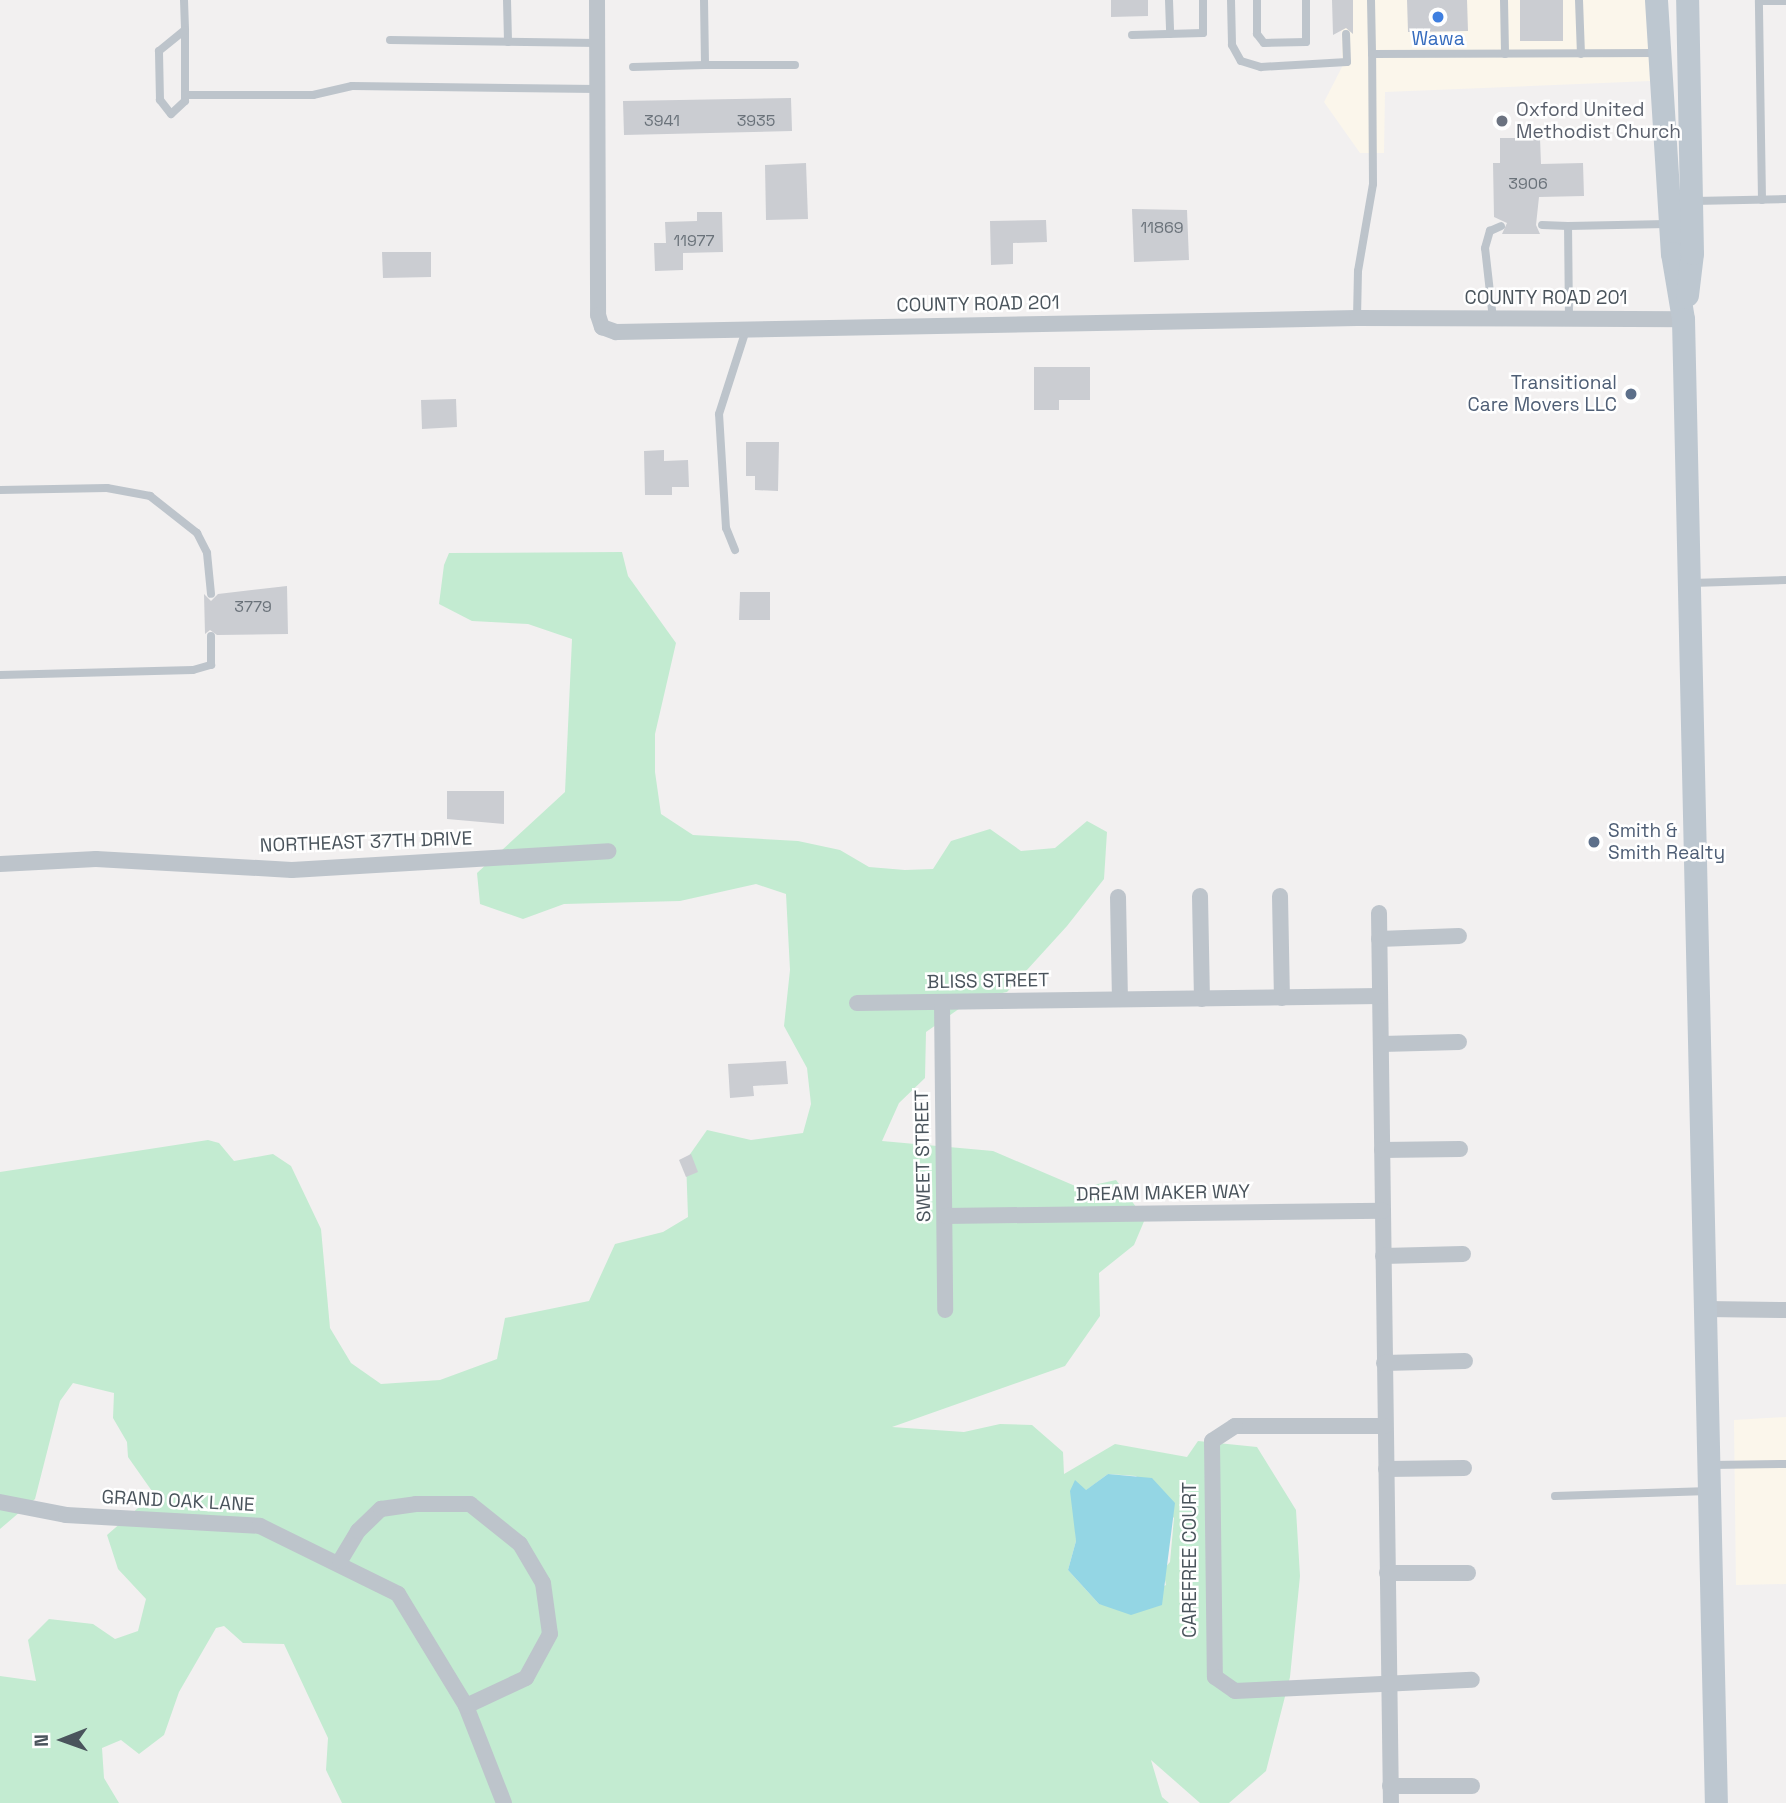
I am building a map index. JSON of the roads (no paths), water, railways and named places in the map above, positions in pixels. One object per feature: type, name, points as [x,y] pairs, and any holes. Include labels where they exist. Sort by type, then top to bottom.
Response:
[{"type":"street","name":"COUNTY ROAD 201","points":[[597,0],[597,315],[603,327],[616,332],[1357,318],[1683,319]]},
{"type":"street","points":[[1656,0],[1670,224],[1683,319],[1692,583],[1712,1491],[1716,1803]]},
{"type":"street","points":[[1683,319],[1692,253],[1687,0]]},
{"type":"street","name":"NORTHEAST 37TH DRIVE","points":[[0,864],[96,859],[292,870],[608,851]]},
{"type":"street","points":[[1200,896],[1202,999]]},
{"type":"street","points":[[1280,896],[1282,998]]},
{"type":"street","points":[[1118,897],[1120,999]]},
{"type":"street","points":[[1379,913],[1391,1803]]},
{"type":"street","points":[[1379,939],[1459,936]]},
{"type":"street","name":"BLISS STREET","points":[[857,1003],[1380,996]]},
{"type":"street","name":"SWEET STREET","points":[[942,1003],[945,1310]]},
{"type":"street","points":[[1382,1044],[1459,1042]]},
{"type":"street","points":[[1382,1150],[1460,1149]]},
{"type":"street","name":"DREAM MAKER WAY","points":[[945,1216],[1382,1211]]},
{"type":"street","points":[[1383,1256],[1463,1254]]},
{"type":"street","points":[[1706,1309],[1786,1310]]},
{"type":"street","points":[[1384,1363],[1465,1361]]},
{"type":"street","name":"CAREFREE COURT","points":[[1385,1426],[1235,1426],[1218,1433],[1211,1452],[1212,1668],[1219,1683],[1235,1691],[1472,1680]]},
{"type":"street","points":[[1386,1469],[1464,1468]]},
{"type":"street","name":"GRAND OAK LANE","points":[[0,1502],[66,1515],[260,1526],[340,1561],[398,1594],[466,1706],[504,1803]]},
{"type":"street","points":[[340,1561],[358,1531],[381,1508],[416,1504],[470,1504],[520,1544],[542,1583],[550,1634],[526,1678],[466,1706]]},
{"type":"street","points":[[1387,1573],[1468,1573]]},
{"type":"street","points":[[1390,1786],[1472,1786]]},
{"type":"lane","points":[[184,0],[185,30],[185,95],[178,111],[164,109],[159,51],[185,30]]},
{"type":"lane","points":[[508,0],[508,42]]},
{"type":"lane","points":[[704,0],[705,65]]},
{"type":"lane","points":[[1169,0],[1170,34]]},
{"type":"lane","points":[[1132,35],[1203,33],[1203,0]]},
{"type":"lane","points":[[1231,0],[1231,45],[1241,61],[1261,67],[1347,62],[1346,34]]},
{"type":"lane","points":[[1257,0],[1257,34],[1264,43],[1307,42],[1306,0]]},
{"type":"lane","points":[[1357,318],[1358,271],[1373,184],[1371,0]]},
{"type":"lane","points":[[1504,0],[1505,54]]},
{"type":"lane","points":[[1579,0],[1581,54]]},
{"type":"lane","points":[[1762,200],[1759,1],[1786,1]]},
{"type":"lane","points":[[390,40],[597,43]]},
{"type":"lane","points":[[1372,54],[1659,53]]},
{"type":"lane","points":[[633,66],[795,65]]},
{"type":"lane","points":[[185,95],[313,95],[352,86],[597,89]]},
{"type":"lane","points":[[1690,201],[1786,199]]},
{"type":"lane","points":[[1542,225],[1670,224]]},
{"type":"lane","points":[[1493,319],[1485,248],[1490,231],[1501,226]]},
{"type":"lane","points":[[1568,226],[1569,319]]},
{"type":"lane","points":[[735,550],[726,528],[719,414],[746,330]]},
{"type":"lane","points":[[0,490],[107,488],[150,496],[197,533],[207,554],[211,594]]},
{"type":"lane","points":[[1692,583],[1786,580]]},
{"type":"lane","points":[[0,675],[193,670],[211,665],[211,636]]},
{"type":"lane","points":[[1711,1465],[1786,1464]]},
{"type":"lane","points":[[1555,1496],[1712,1491]]},
{"type":"water","points":[[1108,1474],[1152,1478],[1175,1503],[1162,1605],[1131,1615],[1099,1604],[1068,1570],[1076,1541],[1070,1491],[1075,1480],[1086,1490]]},
{"type":"place","name":"Wawa","points":[[1438,17]]},
{"type":"place","name":"Oxford United Methodist Church","points":[[1502,121]]},
{"type":"place","name":"Transitional Care Movers LLC","points":[[1631,394]]},
{"type":"place","name":"Smith & Smith Realty","points":[[1594,842]]}]
